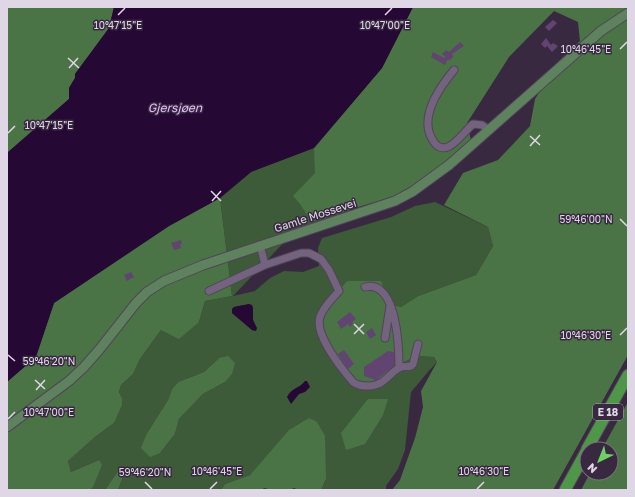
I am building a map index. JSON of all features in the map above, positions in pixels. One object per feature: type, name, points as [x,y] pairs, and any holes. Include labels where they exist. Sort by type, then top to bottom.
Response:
[{"type":"highway","name":"E 18","points":[[591,441],[628,374]]},
{"type":"highway","name":"E 18","points":[[597,441],[628,384]]},
{"type":"highway","name":"E 18","points":[[565,490],[579,464]]},
{"type":"highway","points":[[570,490],[579,474]]},
{"type":"main road","name":"Gamle Mossevei","points":[[7,427],[69,381],[99,350],[132,307],[148,292],[164,281],[180,273],[406,195],[428,182],[450,165],[601,31],[628,13]]},
{"type":"lane","points":[[454,70],[438,90],[430,110],[429,127],[432,140],[438,146],[444,148],[450,145],[473,124],[482,125],[490,130]]},
{"type":"lane","points":[[260,246],[265,265]]},
{"type":"lane","points":[[209,291],[265,265],[301,253],[309,253],[321,259],[330,270],[338,292],[320,316],[320,329],[328,348],[357,385],[376,386],[384,381],[399,367],[411,366],[414,364],[418,344]]},
{"type":"lane","points":[[365,287],[370,286],[378,290],[385,295],[390,304],[395,320],[399,367]]},
{"type":"lane","points":[[385,338],[390,304]]},
{"type":"green space","points":[[7,7],[114,7],[109,28],[75,74],[75,78],[69,88],[69,99],[7,153]]},
{"type":"green space","points":[[413,7],[628,7],[628,355],[553,490],[392,490],[400,480],[415,438],[423,407],[421,391],[437,362],[434,357],[417,356],[395,366],[381,380],[357,385],[327,349],[318,319],[323,310],[347,281],[381,281],[390,304],[401,307],[418,296],[476,275],[493,246],[488,227],[444,205],[463,173],[498,160],[530,126],[535,99],[557,63],[580,41],[578,22],[554,11],[509,57],[467,123],[472,145],[449,165],[392,197],[311,221],[293,196],[315,173],[314,148],[382,68]]},
{"type":"green space","points":[[314,148],[352,215],[291,235],[233,296],[255,291],[270,278],[284,271],[303,272],[319,266],[318,248],[322,238],[391,217],[415,206],[435,202],[488,227],[493,246],[476,275],[418,296],[401,307],[390,304],[395,366],[417,356],[434,357],[437,362],[411,392],[405,450],[398,469],[386,486],[386,490],[321,490],[326,479],[261,464],[250,475],[225,484],[221,490],[118,490],[125,471],[120,468],[105,490],[90,490],[93,487],[99,460],[71,472],[68,461],[95,437],[114,423],[122,398],[119,392],[121,385],[133,374],[140,359],[161,330],[199,322],[205,301],[232,296],[220,198],[251,172]],"holes":[[[249,304],[253,308],[253,320],[256,331],[252,330],[232,313],[232,309],[234,307]],[[219,358],[225,382],[203,394],[179,419],[175,434],[160,453],[147,433],[168,400],[172,389],[178,382],[204,372]]]},
{"type":"green space","points":[[220,198],[232,296],[205,301],[199,322],[179,339],[161,330],[140,359],[133,374],[121,385],[119,392],[122,398],[122,405],[114,423],[95,437],[68,461],[71,472],[99,460],[102,465],[93,487],[90,490],[7,490],[7,382],[36,356],[54,303],[169,226]]},
{"type":"green space","points":[[228,356],[235,363],[232,374],[225,382],[203,394],[179,419],[175,434],[160,453],[150,457],[141,448],[147,433],[168,400],[172,389],[178,382],[204,372],[219,358]]},
{"type":"green space","points":[[368,399],[388,399],[383,415],[365,444],[346,450],[341,433]]},
{"type":"green space","points":[[628,402],[628,490],[581,490],[586,481],[619,481],[619,441],[606,441]]},
{"type":"green space","points":[[309,418],[317,422],[325,436],[326,479],[321,490],[299,490],[294,488],[279,491],[264,488],[262,490],[221,490],[225,484],[250,475],[289,430]]},
{"type":"green space","points":[[120,468],[125,471],[118,490],[105,490]]},
{"type":"water","name":"Gjersjøen","points":[[114,7],[413,7],[382,68],[314,148],[251,172],[220,198],[169,226],[54,303],[36,357],[7,382],[7,153],[69,99],[69,88],[75,78],[75,74],[109,28]]},
{"type":"water","points":[[249,304],[252,305],[253,308],[253,320],[257,328],[256,331],[252,330],[232,313],[232,309],[234,307]]},
{"type":"water","points":[[307,381],[310,387],[305,392],[299,394],[291,404],[287,397],[293,390]]},
{"type":"building","points":[[553,20],[557,23],[549,31],[545,27]]},
{"type":"building","points":[[546,38],[551,45],[553,43],[558,46],[552,52],[547,46],[545,48],[541,44]]},
{"type":"building","points":[[460,42],[464,46],[452,54],[453,57],[449,61],[448,59],[445,65],[431,57],[433,52],[444,58],[445,56],[442,54],[446,50],[449,52]]},
{"type":"building","points":[[181,240],[181,248],[174,250],[171,243]]},
{"type":"building","points":[[131,272],[134,277],[127,281],[124,275]]},
{"type":"building","points":[[350,312],[356,319],[352,322],[353,324],[350,327],[348,324],[341,329],[337,322]]},
{"type":"building","points":[[372,328],[376,335],[370,339],[366,332]]},
{"type":"building","points":[[344,350],[354,364],[348,369],[338,354]]},
{"type":"building","points":[[388,351],[394,352],[396,364],[376,380],[364,376],[364,367]]}]
